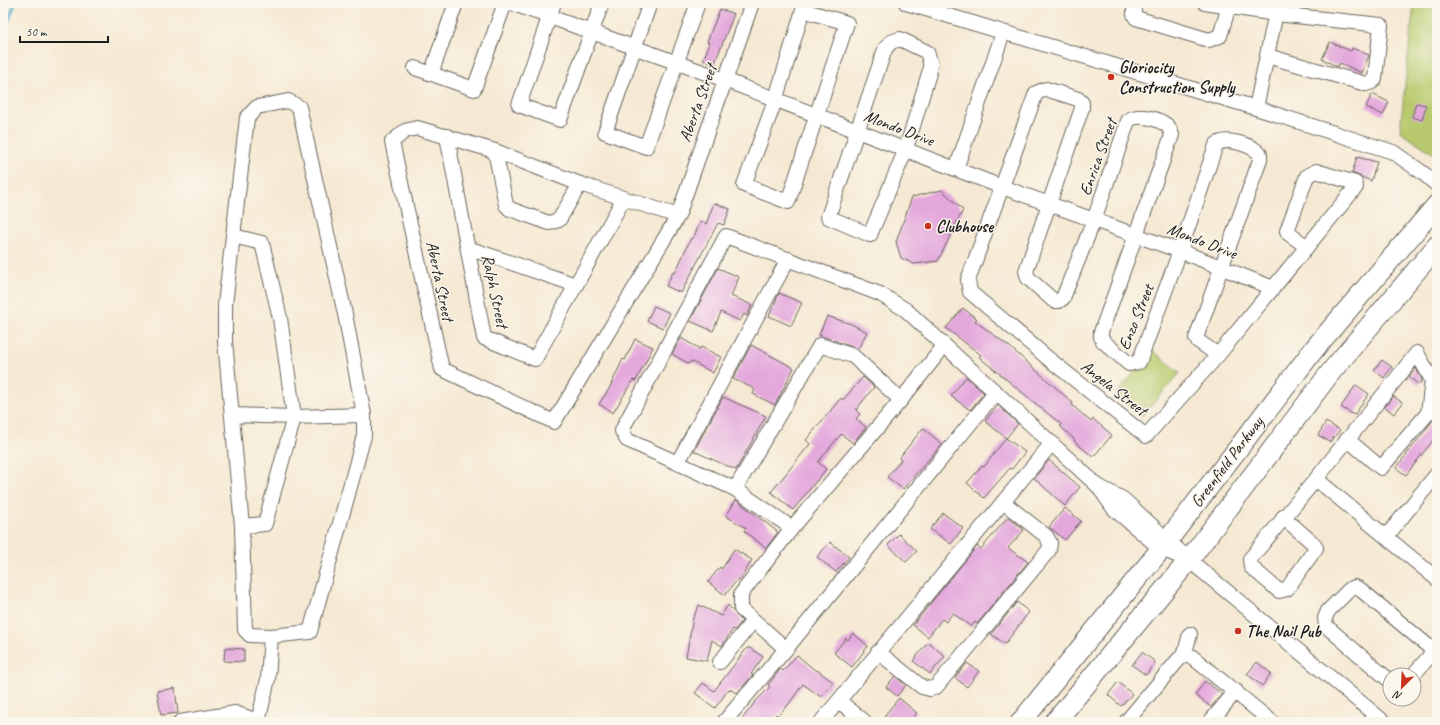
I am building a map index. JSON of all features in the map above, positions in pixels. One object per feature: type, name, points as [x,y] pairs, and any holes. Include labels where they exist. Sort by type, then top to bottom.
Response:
[{"type":"main road","name":"Greenfield Parkway","points":[[1021,722],[1164,545],[1315,348],[1437,205]]},
{"type":"main road","name":"Greenfield Parkway","points":[[1056,722],[1189,560],[1330,373],[1437,246]]},
{"type":"street","points":[[431,74],[456,3]]},
{"type":"street","points":[[415,68],[474,89],[505,3]]},
{"type":"street","name":"Mondo Drive","points":[[511,3],[725,80],[775,101],[906,149],[1002,187],[1180,251],[1273,288]]},
{"type":"street","points":[[554,3],[518,105],[560,120],[602,3]]},
{"type":"street","points":[[650,3],[605,132],[646,147],[698,3]]},
{"type":"street","name":"Aberta Street","points":[[678,216],[580,184],[495,151],[417,128],[405,131],[392,142],[442,369],[554,422],[678,216],[752,3]]},
{"type":"street","points":[[906,3],[1256,108],[1393,152],[1423,173],[1437,185]]},
{"type":"street","points":[[1134,3],[1134,14],[1136,18],[1209,40],[1220,36],[1229,6]]},
{"type":"street","points":[[1204,3],[1277,9],[1381,25],[1375,78],[1372,82],[1366,84],[1267,56]]},
{"type":"street","points":[[1256,108],[1277,9]]},
{"type":"street","points":[[803,10],[847,23],[817,116],[788,202],[744,185],[775,101],[803,10]]},
{"type":"street","points":[[956,169],[1003,33]]},
{"type":"street","points":[[900,39],[927,52],[930,61],[930,70],[906,149],[870,235],[828,217],[885,49],[890,42],[900,39]]},
{"type":"street","points":[[1002,187],[1036,93],[1046,89],[1078,99],[1082,103],[1082,108],[1026,275],[1054,301],[1059,301],[1063,298],[1094,220]]},
{"type":"street","points":[[288,102],[299,107],[343,307],[364,415],[364,436],[310,632],[270,636],[250,635],[245,630],[242,526],[225,341],[224,305],[233,236],[247,118],[257,106],[288,102]]},
{"type":"street","name":"Enrica Street","points":[[1094,220],[1128,121],[1132,117],[1138,116],[1165,124],[1170,128],[1172,135],[1135,235]]},
{"type":"street","name":"Ralph Street","points":[[447,136],[484,338],[535,359],[624,198]]},
{"type":"street","points":[[1180,251],[1216,145],[1220,141],[1227,140],[1256,149],[1260,154],[1260,160],[1196,338],[1218,356]]},
{"type":"street","points":[[495,151],[504,200],[510,209],[549,223],[555,222],[559,220],[580,184]]},
{"type":"street","name":"Angela Street","points":[[1002,187],[968,280],[970,292],[1050,360],[1146,436],[1218,356],[1306,246],[1356,187],[1355,183],[1316,171],[1307,176],[1287,231],[1306,246]]},
{"type":"street","name":"Enzo Street","points":[[1135,235],[1101,337],[1103,341],[1129,364],[1139,362],[1180,251]]},
{"type":"street","points":[[233,236],[262,243],[280,318],[294,417],[265,524],[242,526]]},
{"type":"street","points":[[792,528],[735,489],[627,440],[622,431],[726,236],[880,294],[906,310],[1098,486],[1123,499],[1164,545],[1189,560],[1384,722]]},
{"type":"street","points":[[468,248],[576,285]]},
{"type":"street","points":[[678,462],[788,259]]},
{"type":"street","points":[[735,489],[820,345],[853,356],[901,400]]},
{"type":"street","points":[[786,649],[741,609],[741,594],[792,528],[901,400],[944,346]]},
{"type":"street","points":[[1283,517],[1314,544],[1316,548],[1287,589],[1283,591],[1279,590],[1251,567],[1250,559],[1283,517],[1316,479],[1346,439],[1416,353],[1432,380],[1428,413],[1381,468],[1346,439]]},
{"type":"street","points":[[724,722],[786,649],[996,392]]},
{"type":"street","points":[[232,415],[294,417],[364,415]]},
{"type":"street","points":[[821,722],[1052,443]]},
{"type":"street","points":[[1386,537],[1437,474]]},
{"type":"street","points":[[1316,479],[1386,537],[1435,572]]},
{"type":"street","points":[[878,652],[922,687],[930,689],[936,687],[1049,550],[1050,543],[1046,536],[1003,502]]},
{"type":"street","points":[[1382,674],[1326,626],[1325,618],[1328,611],[1350,589],[1355,587],[1361,590],[1435,649],[1420,667]]},
{"type":"street","points":[[720,662],[754,621]]},
{"type":"street","points":[[1184,656],[1190,634]]},
{"type":"street","points":[[180,722],[235,713],[258,721],[268,679],[270,636]]},
{"type":"street","points":[[1126,722],[1179,658],[1184,656],[1191,656],[1236,691],[1272,722]]},
{"type":"street","points":[[1210,722],[1236,691]]},
{"type":"street","points":[[839,700],[865,722]]},
{"type":"green space","points":[[1414,3],[1437,3],[1437,156],[1400,131]]},
{"type":"green space","points":[[1152,350],[1180,373],[1142,416],[1116,395]]},
{"type":"building","points":[[720,9],[734,14],[714,65],[703,60],[710,43],[707,42]]},
{"type":"building","points":[[1330,42],[1351,51],[1352,48],[1369,55],[1362,73],[1340,63],[1338,67],[1322,59]]},
{"type":"building","points":[[1372,94],[1389,102],[1383,115],[1366,107]]},
{"type":"building","points":[[1416,103],[1426,105],[1422,120],[1412,117]]},
{"type":"building","points":[[1357,157],[1377,162],[1371,181],[1352,173]]},
{"type":"building","name":"Clubhouse","points":[[942,190],[963,210],[938,261],[914,264],[901,258],[896,242],[912,197]]},
{"type":"building","points":[[714,203],[730,209],[724,225],[718,223],[681,293],[666,286],[673,272],[675,273],[691,238],[693,238],[701,221],[706,224]]},
{"type":"building","points":[[718,268],[739,277],[731,296],[752,305],[747,316],[744,314],[740,321],[721,312],[713,331],[690,321]]},
{"type":"building","points":[[779,293],[802,303],[791,326],[769,316]]},
{"type":"building","points":[[654,306],[670,313],[663,328],[647,321]]},
{"type":"building","points":[[963,308],[977,319],[975,321],[1010,347],[1073,403],[1072,405],[1091,422],[1093,419],[1112,435],[1093,457],[1074,441],[1075,440],[1060,426],[1062,425],[979,357],[981,355],[946,328]]},
{"type":"building","points":[[827,316],[851,324],[867,332],[858,349],[819,335]]},
{"type":"building","points":[[681,338],[700,349],[701,347],[721,357],[713,373],[691,361],[689,364],[672,354]]},
{"type":"building","points":[[635,339],[653,347],[636,381],[633,380],[613,413],[599,404],[609,389],[623,359],[625,360]]},
{"type":"building","points":[[751,345],[794,368],[775,405],[753,394],[755,389],[733,379]]},
{"type":"building","points":[[1382,360],[1392,367],[1384,378],[1374,370]]},
{"type":"building","points":[[1416,368],[1422,380],[1419,385],[1409,377]]},
{"type":"building","points":[[863,377],[874,387],[856,410],[860,414],[856,419],[866,427],[853,443],[841,434],[818,462],[826,469],[793,510],[771,492],[810,444],[806,440],[841,398],[843,400]]},
{"type":"building","points":[[966,377],[984,393],[970,410],[951,396]]},
{"type":"building","points":[[1356,385],[1369,394],[1354,415],[1341,407]]},
{"type":"building","points":[[1393,396],[1403,403],[1394,414],[1385,407]]},
{"type":"building","points":[[723,397],[766,416],[736,470],[694,451]]},
{"type":"building","points":[[998,405],[1018,424],[1006,438],[985,421]]},
{"type":"building","points":[[1437,415],[1437,435],[1406,475],[1396,468]]},
{"type":"building","points":[[1326,422],[1340,430],[1330,442],[1318,435]]},
{"type":"building","points":[[923,428],[942,444],[903,489],[887,477],[901,460],[899,458]]},
{"type":"building","points":[[1006,438],[1025,452],[1012,469],[1010,468],[984,498],[967,483],[982,466],[984,467]]},
{"type":"building","points":[[1049,460],[1080,487],[1065,506],[1034,478]]},
{"type":"building","points":[[736,500],[778,532],[766,548],[744,531],[746,528],[726,516]]},
{"type":"building","points":[[1065,508],[1081,521],[1065,540],[1049,527]]},
{"type":"building","points":[[943,513],[963,528],[951,544],[930,529]]},
{"type":"building","points":[[1008,517],[1024,530],[1008,548],[1028,562],[977,624],[975,622],[971,627],[953,613],[946,622],[942,619],[928,637],[913,625],[977,546],[981,549]]},
{"type":"building","points":[[899,534],[917,551],[906,562],[888,545]]},
{"type":"building","points":[[830,542],[849,557],[836,572],[817,557]]},
{"type":"building","points":[[734,549],[752,560],[740,580],[738,579],[725,595],[708,582],[720,567],[722,569]]},
{"type":"building","points":[[1017,602],[1029,612],[1005,644],[991,634]]},
{"type":"building","points":[[699,605],[721,616],[728,605],[742,621],[735,630],[733,629],[722,646],[712,640],[707,661],[686,657],[693,618]]},
{"type":"building","points":[[853,633],[868,646],[852,667],[834,653],[846,638],[848,640]]},
{"type":"building","points":[[928,642],[945,656],[930,674],[913,661]]},
{"type":"building","points":[[225,648],[244,649],[244,662],[224,661]]},
{"type":"building","points":[[747,648],[750,648],[763,657],[751,674],[753,675],[737,693],[729,689],[715,708],[695,693],[703,683],[714,691]]},
{"type":"building","points":[[1142,652],[1155,662],[1146,675],[1132,665]]},
{"type":"building","points":[[797,655],[816,671],[817,670],[833,682],[821,697],[803,684],[789,704],[777,716],[776,714],[770,722],[740,722],[755,702],[770,687],[768,685],[780,669],[783,671]]},
{"type":"building","points":[[1257,662],[1271,673],[1262,686],[1247,674]]},
{"type":"building","points":[[967,663],[979,671],[967,687],[955,678]]},
{"type":"building","points":[[895,676],[906,685],[897,696],[886,687]]},
{"type":"building","points":[[1205,681],[1222,694],[1211,707],[1195,695]]},
{"type":"building","points":[[1118,682],[1132,694],[1121,706],[1108,695]]},
{"type":"building","points":[[175,688],[178,713],[161,715],[157,691]]},
{"type":"building","points":[[899,698],[917,713],[909,722],[891,722],[884,716]]},
{"type":"waterway","points":[[3,35],[15,3]]},
{"type":"place","name":"Gloriocity Construction Supply","points":[[1111,77]]},
{"type":"place","name":"Clubhouse","points":[[928,226]]},
{"type":"place","name":"The Nail Pub","points":[[1238,631]]}]
